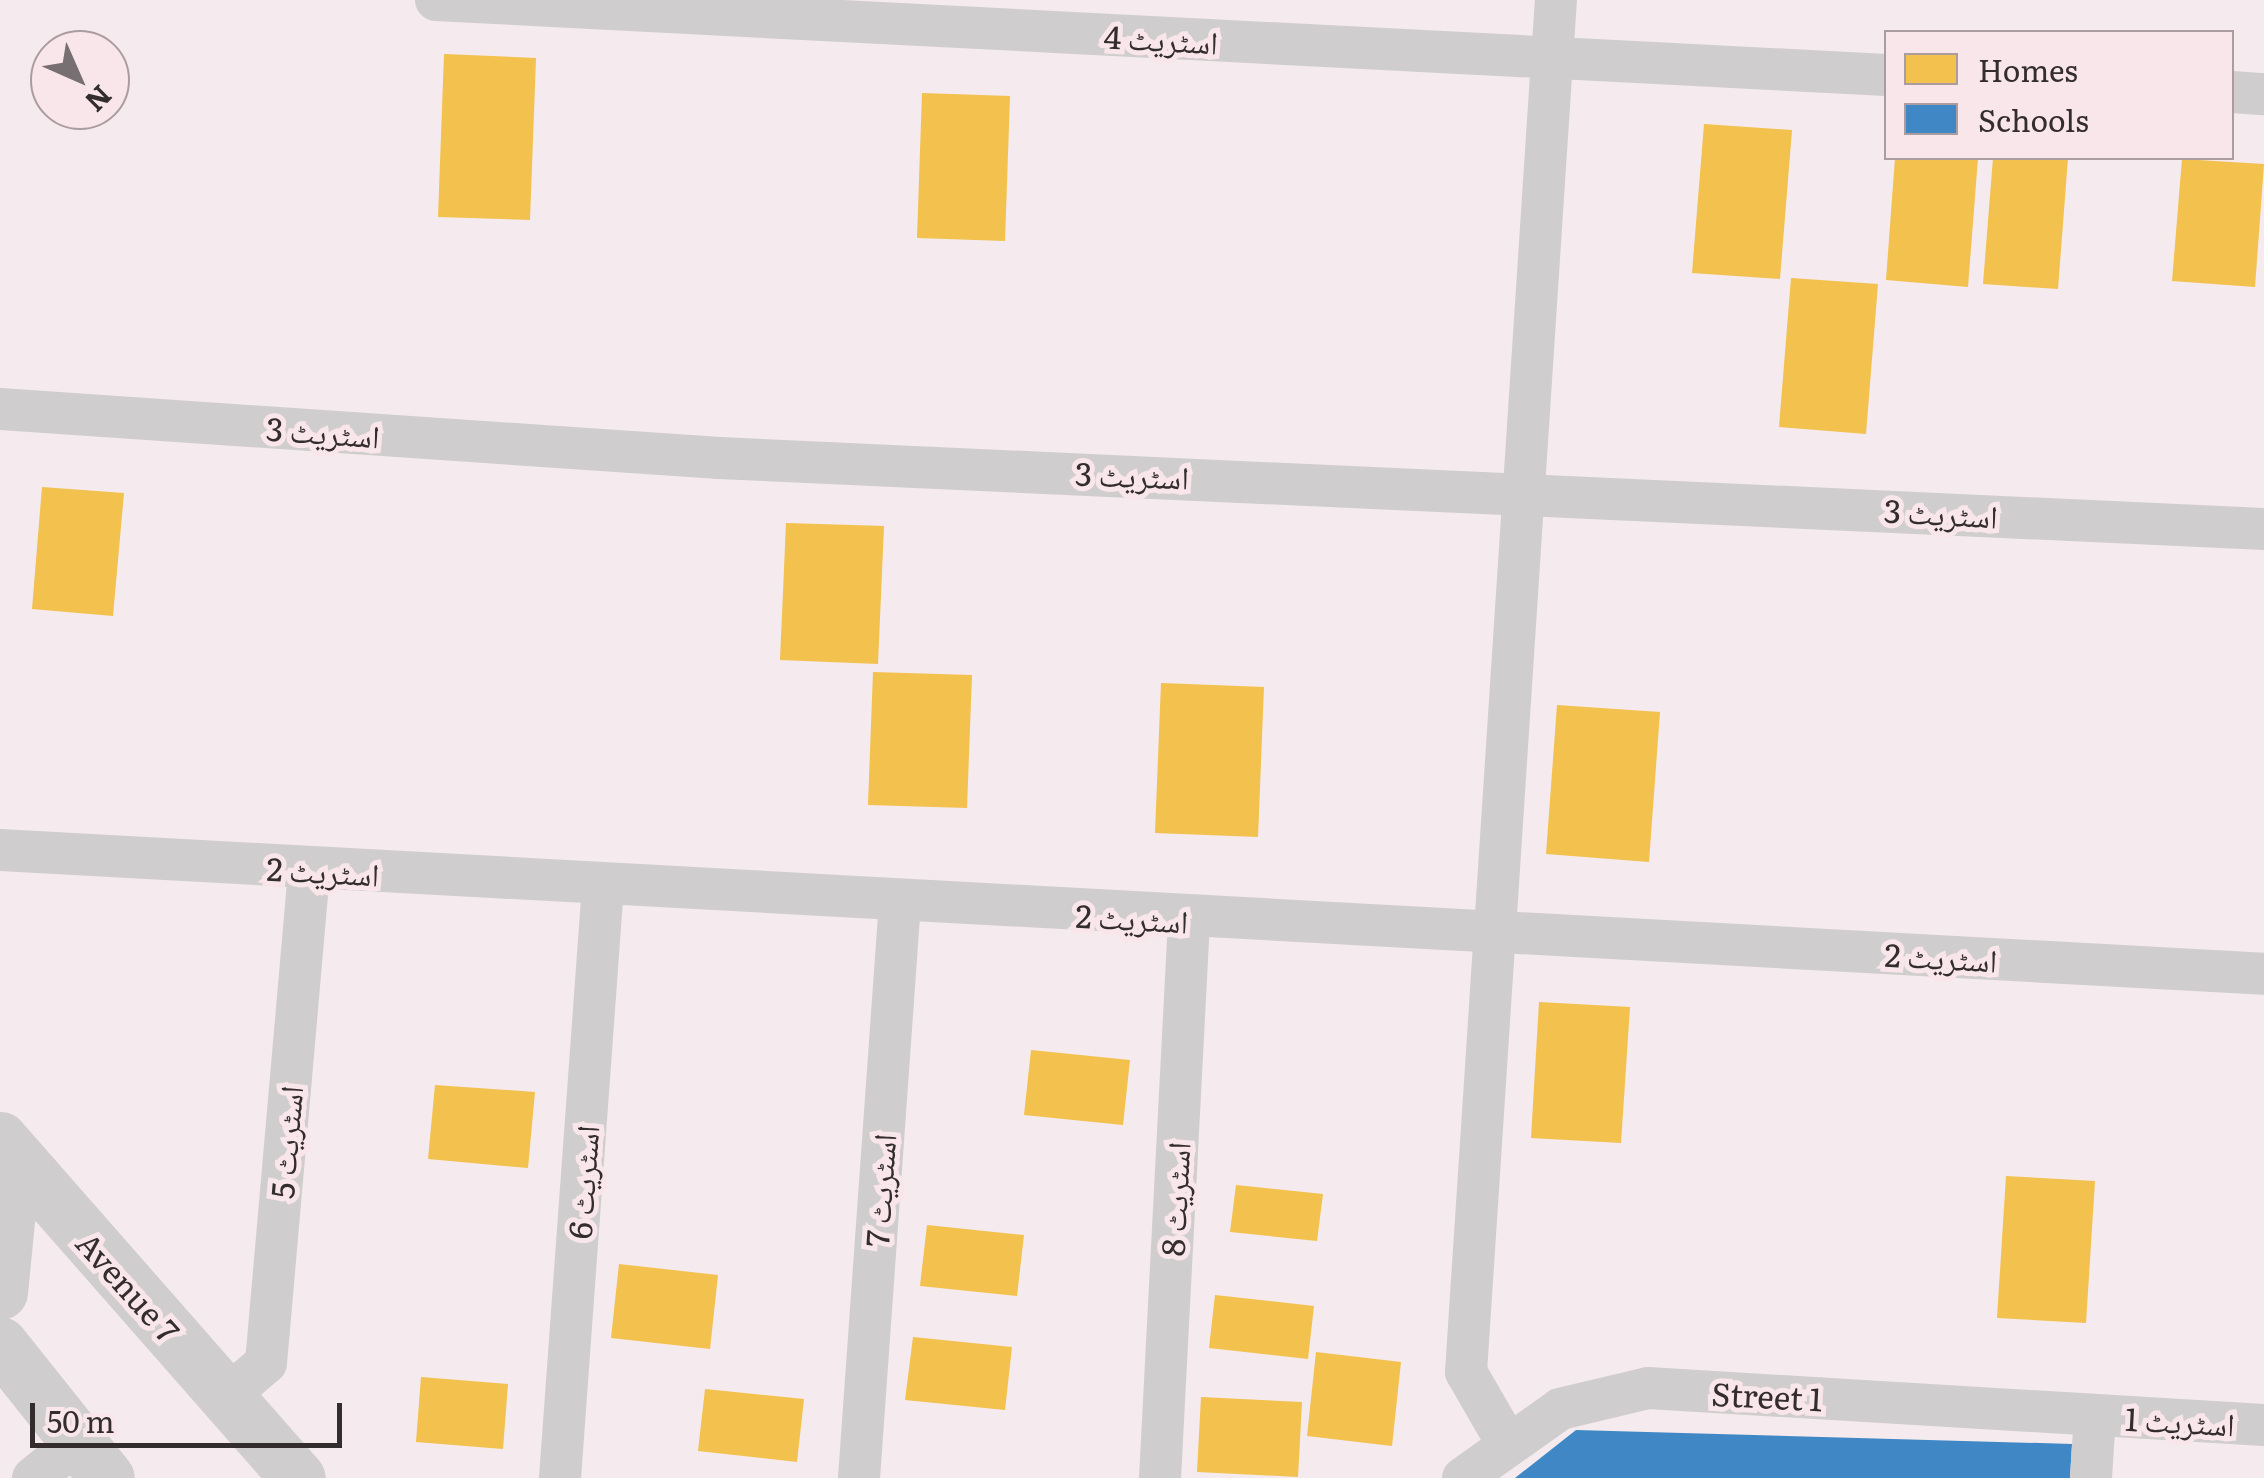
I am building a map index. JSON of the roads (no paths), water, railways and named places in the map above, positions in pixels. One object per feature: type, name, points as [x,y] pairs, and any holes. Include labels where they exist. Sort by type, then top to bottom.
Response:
[{"type":"street","name":"اسٹریٹ 4","points":[[436,0],[1884,75]]},
{"type":"street","points":[[1507,1443],[1472,1396],[1466,1372],[1491,931],[1556,0]]},
{"type":"street","points":[[2234,92],[2264,94]]},
{"type":"street","name":"اسٹریٹ 3","points":[[0,409],[719,458],[1524,490],[2264,529]]},
{"type":"street","name":"اسٹریٹ 2","points":[[0,850],[1188,920],[1491,931],[2264,974]]},
{"type":"street","name":"اسٹریٹ 5","points":[[227,1396],[266,1363],[309,870]]},
{"type":"street","name":"اسٹریٹ 6","points":[[560,1478],[603,886]]},
{"type":"street","name":"اسٹریٹ 7","points":[[859,1478],[900,902]]},
{"type":"street","name":"اسٹریٹ 8","points":[[1160,1478],[1188,920]]},
{"type":"street","points":[[0,1292],[17,1159]]},
{"type":"street","name":"Avenue 7","points":[[17,1159],[298,1478]]},
{"type":"street","points":[[0,1344],[93,1460],[33,1478]]},
{"type":"street","name":"Street 1","points":[[1462,1478],[1560,1409],[1648,1388],[2095,1415]]},
{"type":"street","points":[[2090,1478],[2095,1415]]},
{"type":"street","name":"اسٹریٹ 1","points":[[2095,1415],[2264,1425]]}]
